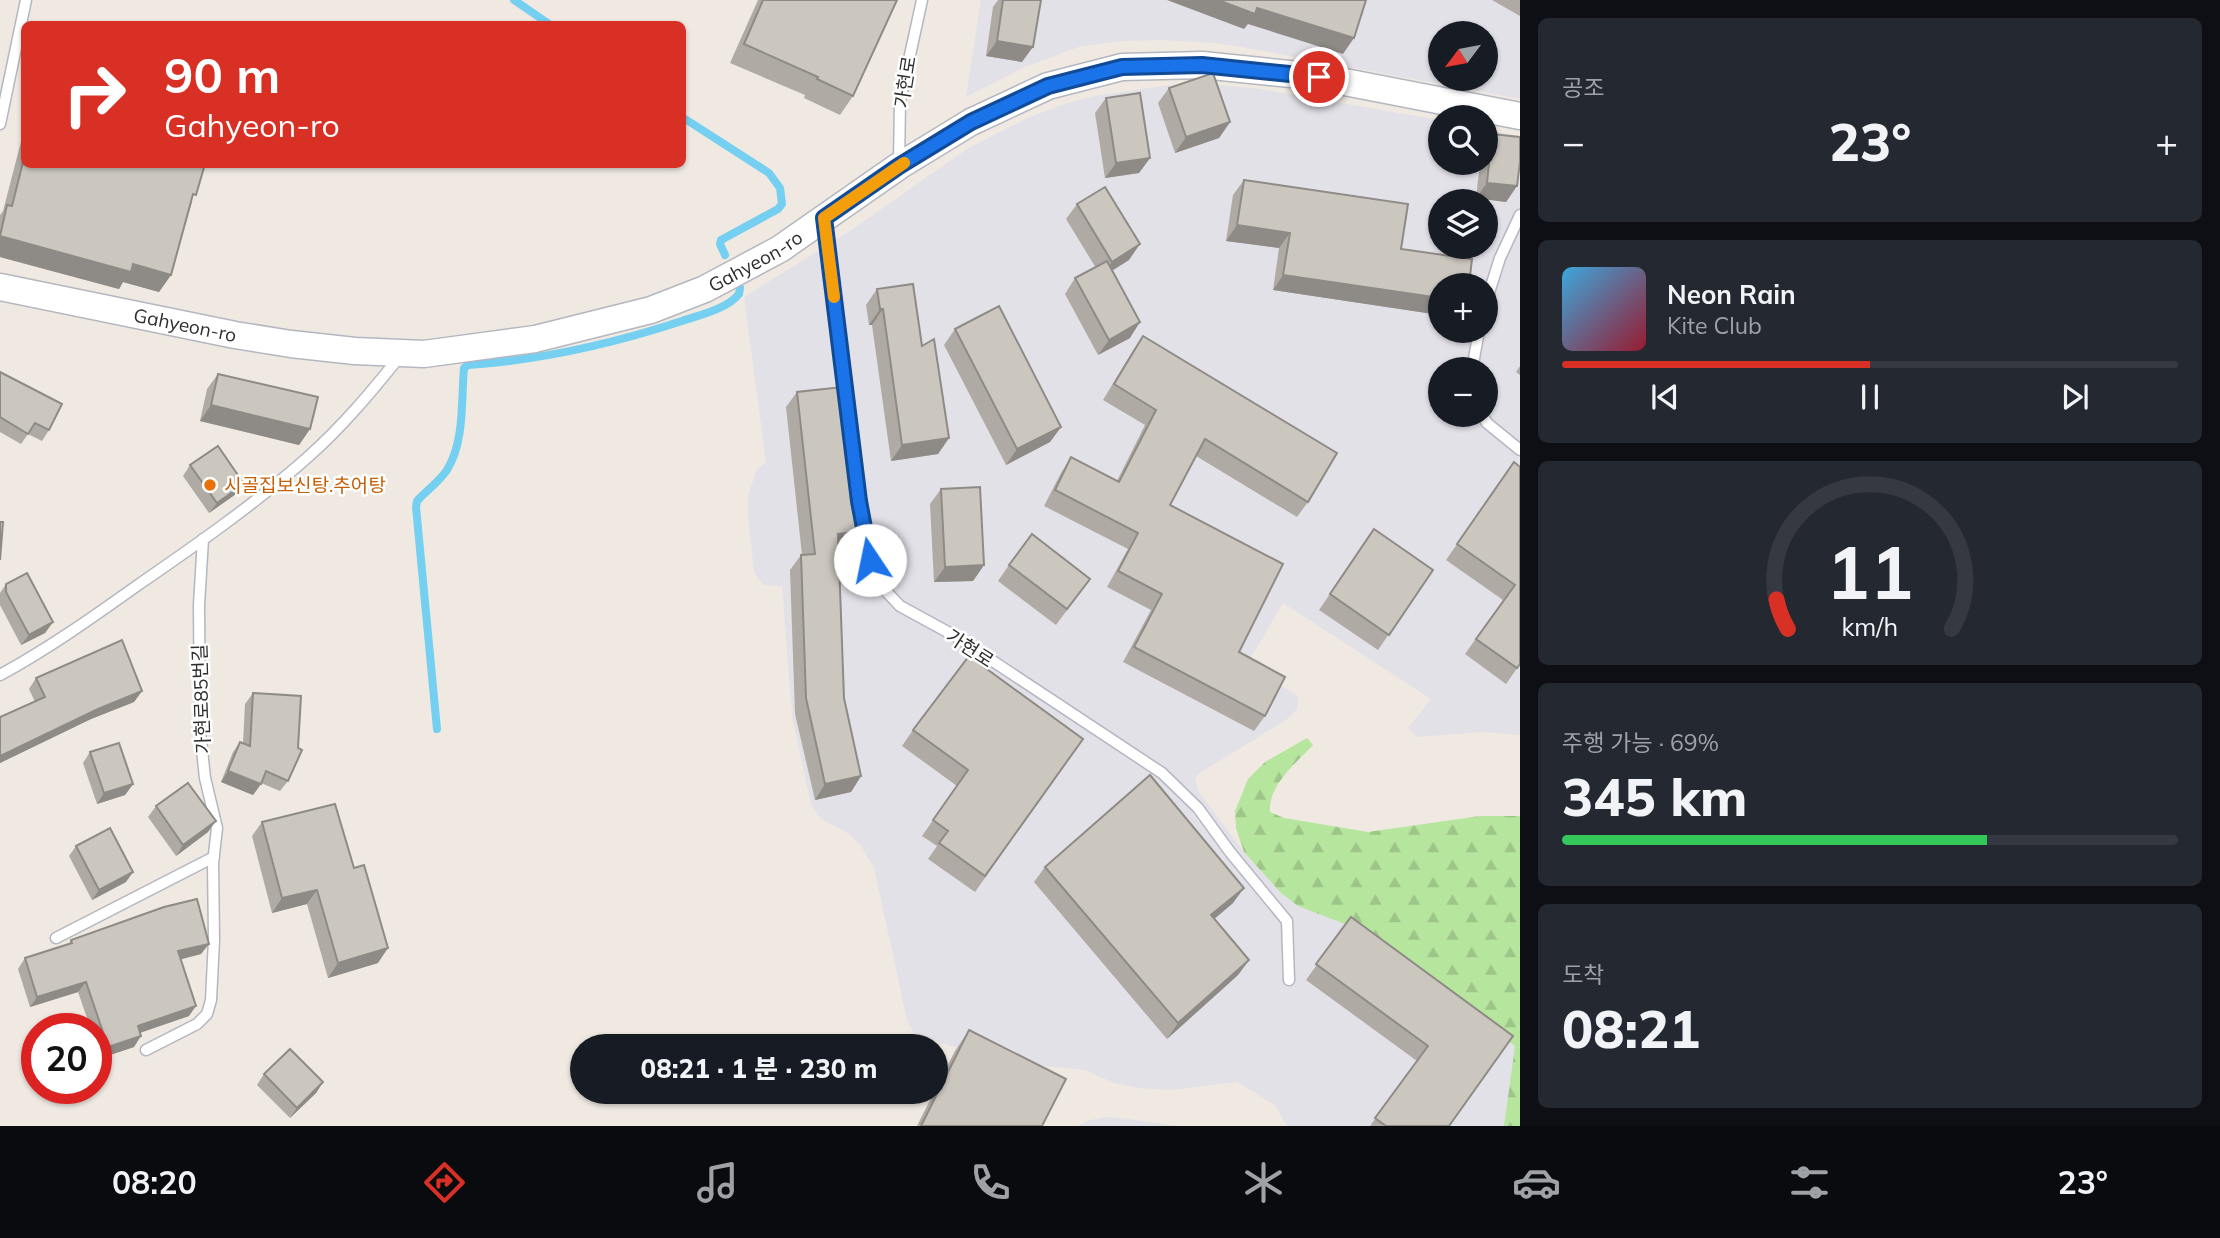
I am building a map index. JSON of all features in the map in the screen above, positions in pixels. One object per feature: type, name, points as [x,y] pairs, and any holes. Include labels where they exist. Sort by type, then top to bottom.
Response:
[{"type":"street","name":"Gahyeon-ro","points":[[0,287],[257,339],[355,351],[424,354],[535,339],[651,310],[705,289],[780,248],[899,166],[971,122],[1048,86],[1122,67],[1202,65],[1319,77],[1520,116]]},
{"type":"lane","points":[[22,21],[26,0]]},
{"type":"lane","name":"가현로","points":[[899,166],[900,101],[922,0]]},
{"type":"lane","points":[[0,124],[21,28]]},
{"type":"lane","points":[[1495,273],[1520,215]]},
{"type":"lane","name":"가현로","points":[[824,218],[859,501],[870,560],[882,587],[900,606],[955,636],[1163,773],[1198,808],[1230,852],[1287,920],[1289,981]]},
{"type":"lane","points":[[0,675],[89,619],[203,539],[309,457],[363,402],[403,353]]},
{"type":"lane","points":[[1492,427],[1520,450]]},
{"type":"lane","name":"가현로85번길","points":[[146,1050],[197,1024],[207,1014],[211,999],[217,828],[205,778],[200,731],[199,616],[203,539]]},
{"type":"lane","points":[[56,938],[214,856]]},
{"type":"shaded area","points":[[981,0],[1520,0],[1520,99],[1477,91],[1498,91],[1498,21],[1428,21],[1428,82],[1253,49],[1215,43],[1165,40],[1122,41],[1079,47],[1027,66],[966,97]]},
{"type":"shaded area","points":[[1204,84],[1254,88],[1428,118],[1428,175],[1498,175],[1498,132],[1520,137],[1520,735],[1483,732],[1417,737],[1408,728],[1431,699],[1283,603],[1247,664],[1298,696],[1298,708],[1286,720],[1198,774],[1195,780],[1199,792],[1244,852],[1281,893],[1298,906],[1350,926],[1516,1046],[1504,1126],[1287,1126],[1275,1105],[1237,1082],[1170,1090],[1140,1088],[1114,1083],[1085,1070],[1043,1066],[948,1045],[948,1034],[916,1034],[907,1020],[874,868],[860,844],[846,832],[821,819],[811,804],[792,717],[782,586],[763,585],[754,572],[748,495],[757,469],[766,462],[744,297],[850,231],[967,149],[1025,119],[1094,96],[1171,85]]},
{"type":"shaded area","points":[[1108,1117],[1177,1126],[1078,1126],[1090,1120]]},
{"type":"green space","points":[[1307,738],[1313,745],[1284,775],[1273,793],[1270,812],[1284,818],[1368,832],[1480,816],[1520,816],[1520,1126],[1504,1126],[1515,1046],[1350,926],[1298,906],[1281,893],[1244,852],[1236,828],[1235,811],[1248,779],[1265,762]]},
{"type":"building","points":[[763,0],[897,0],[853,96],[744,44]]},
{"type":"building","points":[[1003,0],[1041,0],[1033,47],[997,41]]},
{"type":"building","points":[[1218,0],[1366,0],[1354,38],[1257,8],[1255,14]]},
{"type":"building","points":[[1213,73],[1230,122],[1186,137],[1169,88]]},
{"type":"building","points":[[1140,93],[1150,158],[1116,163],[1106,98]]},
{"type":"building","points":[[1498,135],[1520,137],[1517,186],[1487,183],[1488,175],[1498,175]]},
{"type":"building","points":[[22,168],[204,168],[196,195],[193,194],[171,275],[133,264],[131,272],[0,236],[7,205],[12,206]]},
{"type":"building","points":[[1244,180],[1408,204],[1401,249],[1428,253],[1428,259],[1472,259],[1470,273],[1428,273],[1428,296],[1283,275],[1290,233],[1237,225]]},
{"type":"building","points":[[1105,187],[1140,244],[1112,262],[1077,204]]},
{"type":"building","points":[[1107,261],[1140,322],[1109,340],[1075,278]]},
{"type":"building","points":[[913,284],[922,346],[934,339],[949,438],[902,445],[883,309],[880,309],[877,289]]},
{"type":"building","points":[[999,306],[1061,427],[1017,449],[955,329]]},
{"type":"building","points":[[1143,336],[1337,453],[1308,502],[1205,439],[1170,505],[1283,564],[1239,652],[1285,677],[1265,716],[1134,647],[1162,594],[1118,571],[1138,533],[1055,490],[1071,457],[1119,482],[1156,410],[1114,384]]},
{"type":"building","points":[[0,372],[62,404],[49,430],[35,423],[28,434],[0,417]]},
{"type":"building","points":[[218,374],[318,397],[310,429],[211,405]]},
{"type":"building","points":[[842,387],[858,532],[838,534],[844,698],[861,776],[825,784],[806,698],[801,555],[815,554],[797,392]]},
{"type":"building","points":[[218,446],[244,484],[217,503],[190,465]]},
{"type":"building","points":[[1514,462],[1520,467],[1520,664],[1517,668],[1476,639],[1515,585],[1457,544]]},
{"type":"building","points":[[980,487],[984,565],[945,567],[941,489]]},
{"type":"building","points":[[0,522],[3,522],[0,560]]},
{"type":"building","points":[[1374,529],[1433,570],[1389,635],[1330,594]]},
{"type":"building","points":[[1032,534],[1090,579],[1067,609],[1009,565]]},
{"type":"building","points":[[27,573],[53,622],[29,635],[6,592],[6,584]]},
{"type":"building","points":[[122,640],[142,691],[0,756],[0,717],[45,697],[36,678]]},
{"type":"building","points":[[969,656],[1083,739],[985,876],[939,843],[948,831],[933,820],[968,770],[913,730]]},
{"type":"building","points":[[253,693],[301,696],[298,748],[302,750],[288,781],[266,771],[261,784],[228,771],[240,742],[250,746]]},
{"type":"building","points":[[119,743],[133,784],[104,793],[90,752]]},
{"type":"building","points":[[1150,775],[1244,888],[1211,915],[1249,960],[1178,1023],[1045,867]]},
{"type":"building","points":[[188,783],[216,821],[183,845],[156,806]]},
{"type":"building","points":[[335,804],[354,868],[364,865],[388,948],[338,963],[317,890],[282,898],[262,822]]},
{"type":"building","points":[[110,828],[133,872],[99,890],[76,846]]},
{"type":"building","points":[[197,899],[209,944],[178,951],[196,1006],[138,1026],[141,1036],[112,1046],[112,1013],[96,1013],[86,982],[37,997],[25,958],[72,943],[71,940],[164,907]]},
{"type":"building","points":[[1351,917],[1513,1036],[1449,1126],[1386,1126],[1375,1118],[1428,1046],[1316,964]]},
{"type":"building","points":[[969,1030],[1066,1079],[1042,1126],[921,1126],[932,1104],[948,1104],[948,1072]]},
{"type":"building","points":[[290,1049],[323,1082],[297,1108],[264,1074]]},
{"type":"waterway","points":[[514,0],[545,21]]},
{"type":"waterway","points":[[686,120],[769,173],[780,188],[782,204],[778,209],[721,240],[725,255]]},
{"type":"waterway","points":[[437,729],[416,507],[417,501],[444,474],[453,459],[461,420],[464,368],[468,365],[576,350],[656,329],[720,308],[734,299],[740,288]]},
{"type":"slow traffic","points":[[834,297],[824,218],[904,163]]},
{"type":"place","name":"시골집보신탕.추어탕","points":[[210,485]]},
{"type":"route","points":[[870,560],[859,501],[824,218],[899,166],[971,122],[1048,86],[1122,67],[1202,65],[1319,77]]}]
